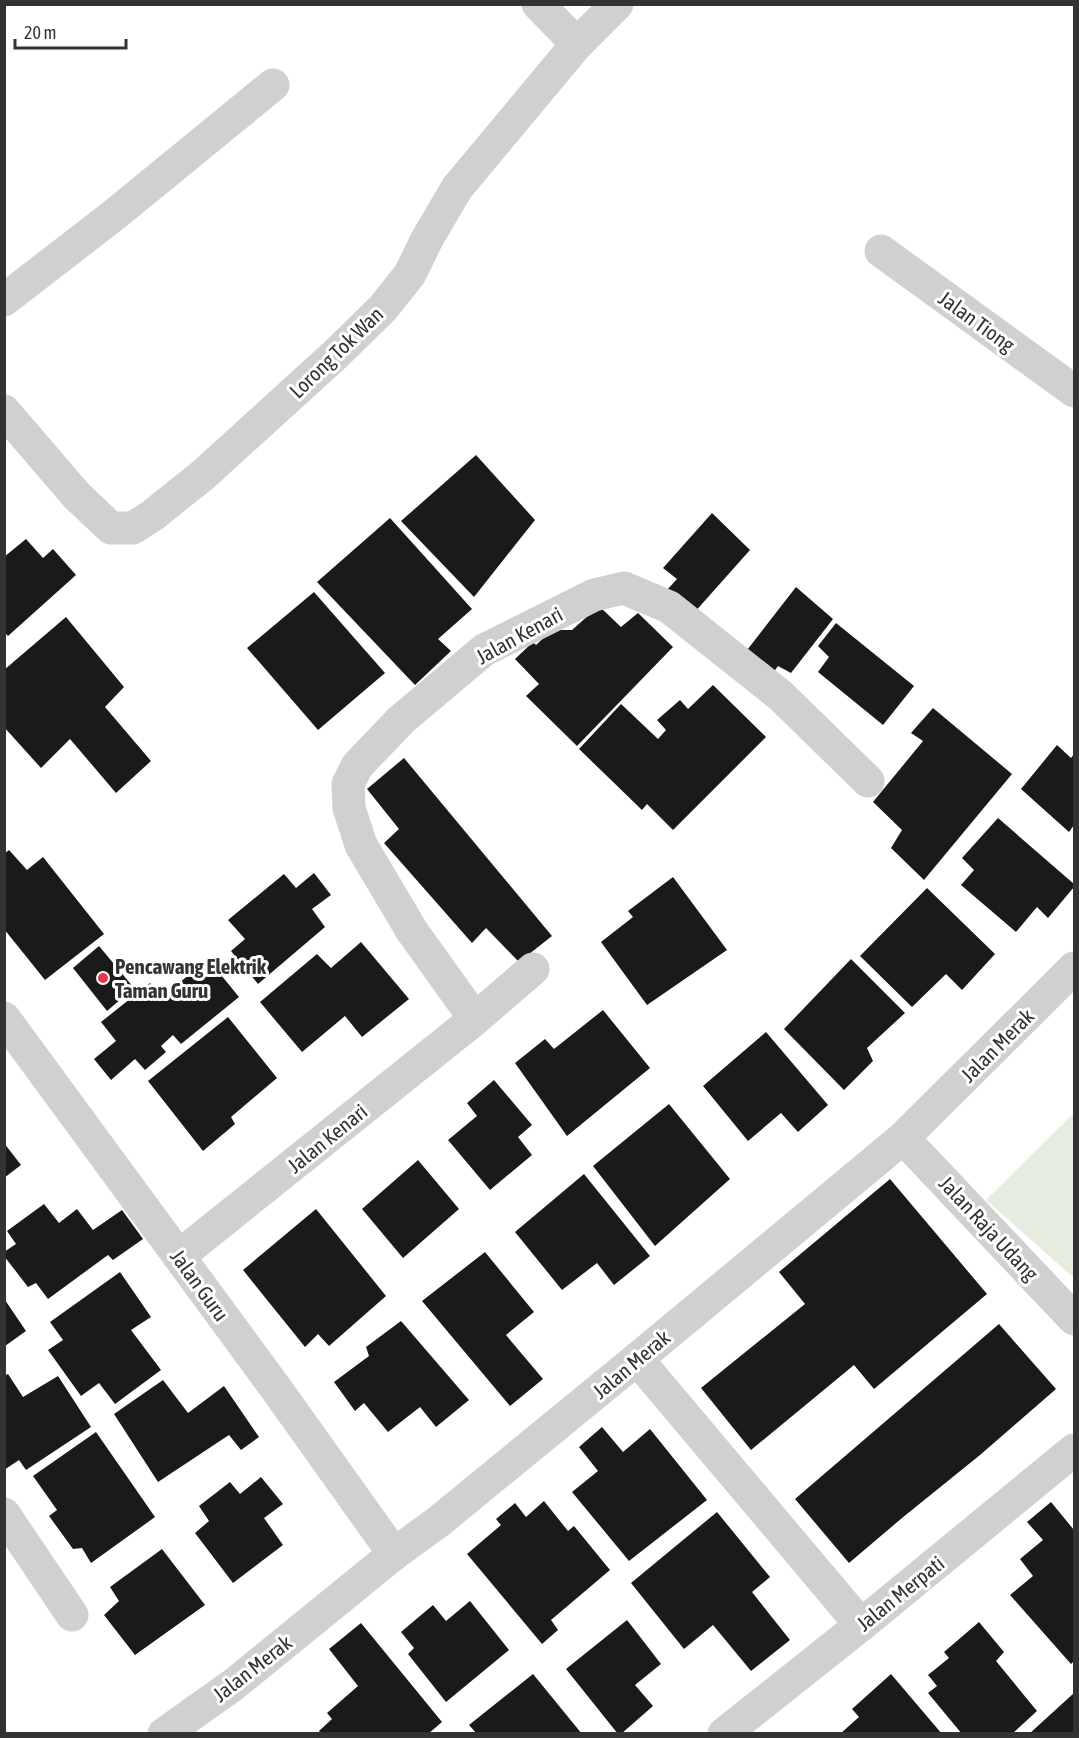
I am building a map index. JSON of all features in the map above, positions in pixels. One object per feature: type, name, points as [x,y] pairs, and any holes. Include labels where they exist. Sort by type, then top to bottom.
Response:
[{"type":"street","points":[[538,4],[577,44]]},
{"type":"street","name":"Lorong Tok Wan","points":[[4,411],[77,496],[111,528],[133,528],[153,515],[203,475],[383,308],[410,274],[427,239],[457,188],[577,44],[617,4]]},
{"type":"street","points":[[4,300],[114,215],[273,84]]},
{"type":"street","name":"Jalan Tiong","points":[[881,251],[1074,391]]},
{"type":"street","name":"Jalan Kenari","points":[[475,1019],[412,931],[361,845],[349,808],[348,784],[357,766],[401,720],[484,650],[594,595],[624,588],[669,607],[679,614],[781,696],[868,781]]},
{"type":"street","name":"Jalan Merak","points":[[164,1734],[233,1685],[394,1554],[438,1522],[903,1138],[1074,968]]},
{"type":"street","name":"Jalan Kenari","points":[[179,1256],[475,1019],[533,969]]},
{"type":"street","name":"Jalan Guru","points":[[10,1036],[179,1256],[394,1554]]},
{"type":"street","name":"Jalan Raja Udang","points":[[903,1138],[1074,1319]]},
{"type":"street","points":[[637,1359],[861,1625]]},
{"type":"street","name":"Jalan Merpati","points":[[724,1734],[1074,1450]]},
{"type":"street","points":[[4,1514],[72,1615]]},
{"type":"shaded area","points":[[1074,1113],[1074,1278],[986,1200]]},
{"type":"building","points":[[476,455],[535,520],[474,597],[401,521]]},
{"type":"building","points":[[712,513],[750,550],[693,614],[666,591],[677,579],[663,568]]},
{"type":"building","points":[[390,518],[472,609],[438,639],[451,651],[415,685],[317,582]]},
{"type":"building","points":[[26,539],[43,558],[53,549],[76,575],[8,636],[4,632],[4,557]]},
{"type":"building","points":[[796,587],[833,619],[791,673],[778,666],[770,677],[744,654]]},
{"type":"building","points":[[314,592],[385,673],[318,730],[247,648]]},
{"type":"building","points":[[599,606],[621,627],[638,613],[673,647],[577,746],[526,696],[539,684],[515,659],[533,642],[536,645],[552,630],[572,630]]},
{"type":"building","points":[[66,617],[124,687],[105,707],[151,761],[116,793],[70,739],[41,768],[4,727],[4,670]]},
{"type":"building","points":[[836,623],[914,686],[883,725],[818,672],[829,657],[818,646]]},
{"type":"building","points":[[713,685],[766,737],[673,830],[647,804],[642,810],[579,749],[621,704],[658,739],[666,730],[657,720],[680,700],[688,709]]},
{"type":"building","points":[[933,708],[1012,774],[924,880],[891,848],[902,830],[873,802],[923,741],[911,733]]},
{"type":"building","points":[[1057,745],[1071,758],[1074,754],[1074,825],[1069,832],[1021,789]]},
{"type":"building","points":[[404,758],[552,936],[519,962],[486,928],[472,943],[384,843],[399,829],[367,789]]},
{"type":"building","points":[[998,818],[1074,884],[1074,887],[1048,918],[1037,907],[1016,932],[961,885],[974,870],[962,858]]},
{"type":"building","points":[[9,850],[27,870],[43,857],[104,934],[45,980],[4,929],[4,854]]},
{"type":"building","points":[[314,873],[331,895],[312,909],[325,927],[258,984],[231,951],[245,939],[228,920],[284,874],[296,888]]},
{"type":"building","points":[[673,877],[727,950],[647,1005],[601,942],[633,917],[628,911]]},
{"type":"building","points":[[927,888],[995,954],[962,990],[946,974],[912,1007],[860,956]]},
{"type":"building","points":[[361,942],[409,999],[362,1037],[345,1016],[302,1052],[260,1002],[317,954],[331,968]]},
{"type":"building","name":"Pencawang Elektrik Taman Guru","points":[[99,946],[134,988],[107,1011],[73,968]]},
{"type":"building","points":[[208,959],[239,997],[181,1044],[173,1035],[161,1046],[166,1052],[145,1070],[135,1059],[111,1080],[94,1059],[116,1041],[101,1022],[150,983],[161,998]]},
{"type":"building","points":[[851,959],[905,1013],[867,1048],[873,1061],[844,1090],[784,1029]]},
{"type":"building","points":[[603,1010],[650,1068],[567,1136],[515,1063],[545,1039],[554,1049]]},
{"type":"building","points":[[228,1017],[277,1078],[231,1117],[235,1124],[203,1151],[148,1081]]},
{"type":"building","points":[[766,1032],[828,1105],[798,1132],[781,1113],[748,1141],[703,1086]]},
{"type":"building","points":[[494,1080],[532,1125],[518,1137],[532,1155],[490,1190],[448,1140],[477,1116],[467,1103]]},
{"type":"building","points":[[669,1104],[730,1179],[655,1246],[593,1166]]},
{"type":"building","points":[[4,1143],[21,1165],[4,1178]]},
{"type":"building","points":[[418,1160],[459,1209],[403,1258],[362,1209]]},
{"type":"building","points":[[584,1174],[650,1256],[614,1285],[597,1263],[562,1290],[515,1232]]},
{"type":"building","points":[[890,1179],[987,1294],[874,1389],[854,1365],[751,1450],[701,1388],[805,1304],[779,1272]]},
{"type":"building","points":[[44,1204],[59,1223],[77,1209],[93,1230],[122,1210],[143,1239],[113,1260],[108,1255],[48,1299],[36,1283],[28,1287],[4,1256],[4,1252],[16,1244],[7,1231]]},
{"type":"building","points":[[316,1209],[386,1296],[329,1346],[318,1334],[305,1347],[243,1270]]},
{"type":"building","points":[[485,1252],[534,1312],[506,1335],[543,1379],[510,1406],[422,1301]]},
{"type":"building","points":[[120,1272],[151,1317],[131,1330],[161,1370],[115,1404],[99,1383],[81,1396],[48,1350],[63,1340],[50,1322]]},
{"type":"building","points":[[5,1300],[26,1331],[5,1346]]},
{"type":"building","points":[[401,1321],[469,1400],[436,1427],[420,1407],[388,1432],[364,1403],[355,1411],[334,1382],[369,1356],[366,1347]]},
{"type":"building","points":[[999,1324],[1056,1389],[849,1563],[795,1499]]},
{"type":"building","points":[[8,1374],[23,1397],[58,1376],[91,1427],[26,1470],[19,1460],[4,1470],[4,1376]]},
{"type":"building","points":[[163,1380],[188,1413],[224,1386],[259,1437],[241,1450],[229,1435],[158,1482],[114,1414]]},
{"type":"building","points":[[602,1427],[623,1452],[650,1429],[707,1500],[629,1561],[572,1492],[598,1471],[579,1447]]},
{"type":"building","points":[[96,1432],[155,1517],[91,1563],[82,1548],[73,1549],[49,1516],[57,1510],[33,1476]]},
{"type":"building","points":[[261,1477],[283,1504],[264,1518],[283,1545],[233,1583],[195,1533],[209,1521],[199,1506],[230,1482],[240,1494]]},
{"type":"building","points":[[544,1501],[568,1531],[574,1526],[610,1570],[551,1620],[558,1630],[542,1644],[467,1554],[501,1525],[496,1519],[515,1503],[526,1517]]},
{"type":"building","points":[[1051,1502],[1074,1530],[1074,1661],[1071,1664],[1010,1595],[1033,1576],[1020,1559],[1043,1540],[1027,1522]]},
{"type":"building","points":[[717,1512],[770,1577],[752,1592],[790,1640],[751,1671],[713,1625],[684,1649],[631,1583]]},
{"type":"building","points":[[162,1549],[205,1605],[135,1655],[104,1615],[119,1601],[110,1587]]},
{"type":"building","points":[[470,1601],[509,1650],[446,1702],[408,1654],[414,1648],[401,1632],[433,1605],[446,1621]]},
{"type":"building","points":[[627,1620],[661,1664],[635,1685],[653,1706],[621,1734],[618,1734],[566,1669]]},
{"type":"building","points":[[979,1622],[1004,1652],[996,1661],[1037,1711],[1012,1734],[962,1734],[928,1693],[937,1686],[928,1675],[949,1658],[944,1652]]},
{"type":"building","points":[[361,1623],[442,1722],[428,1734],[321,1734],[319,1731],[332,1719],[327,1713],[358,1686],[329,1649]]},
{"type":"building","points":[[533,1674],[582,1734],[477,1734],[469,1725]]},
{"type":"building","points":[[891,1674],[942,1734],[840,1734],[859,1717],[852,1709]]},
{"type":"building","points":[[1074,1693],[1074,1734],[1029,1734]]},
{"type":"place","name":"Pencawang Elektrik Taman Guru","points":[[103,978]]}]
